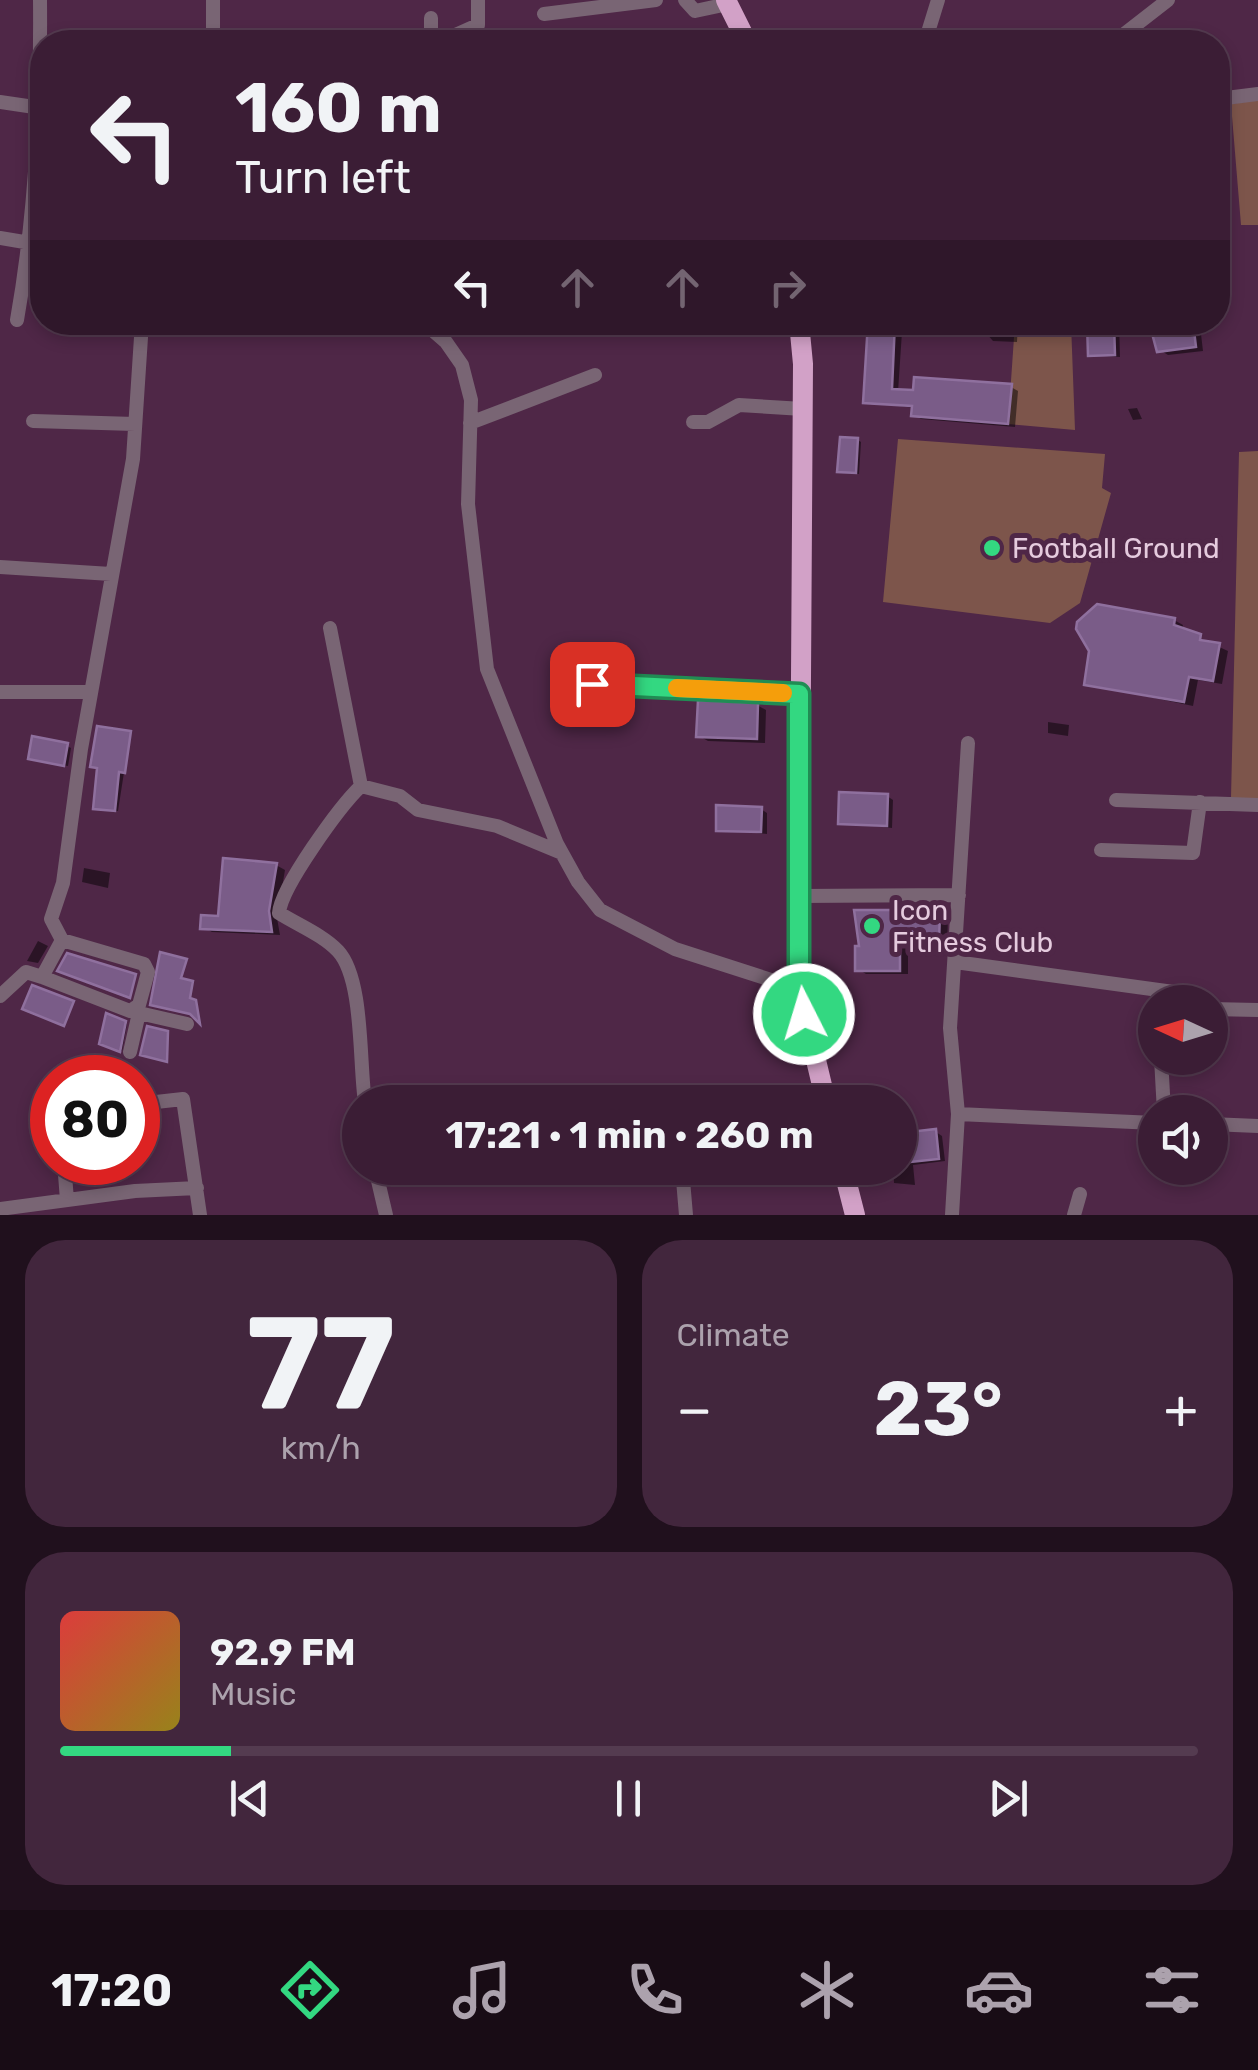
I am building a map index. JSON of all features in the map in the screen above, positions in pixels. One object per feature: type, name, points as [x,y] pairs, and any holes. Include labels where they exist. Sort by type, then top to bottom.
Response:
[{"type":"highway","points":[[727,2],[741,30]]},
{"type":"highway","points":[[799,335],[799,989],[822,1085]]},
{"type":"highway","points":[[847,1185],[855,1215]]},
{"type":"street","points":[[40,0],[40,30]]},
{"type":"street","points":[[213,0],[213,30]]},
{"type":"street","points":[[467,30],[478,25],[478,0]]},
{"type":"street","points":[[544,14],[656,0]]},
{"type":"street","points":[[685,0],[696,11],[727,2]]},
{"type":"street","points":[[929,30],[938,0]]},
{"type":"street","points":[[1129,30],[1168,0]]},
{"type":"street","points":[[432,18],[432,30]]},
{"type":"street","points":[[1230,98],[1258,94]]},
{"type":"street","points":[[0,102],[30,106]]},
{"type":"street","points":[[0,238],[30,243]]},
{"type":"street","points":[[17,320],[30,271]]},
{"type":"street","points":[[130,1052],[148,972],[144,964],[62,940],[50,918],[63,883],[135,424],[141,335]]},
{"type":"street","points":[[436,335],[462,365],[470,400],[468,504],[487,669],[562,853],[587,899],[675,950],[799,989]]},
{"type":"street","points":[[470,423],[596,375]]},
{"type":"street","points":[[693,422],[708,422],[739,405],[802,409]]},
{"type":"street","points":[[32,421],[135,424]]},
{"type":"street","points":[[0,568],[110,574]]},
{"type":"street","points":[[330,628],[360,786]]},
{"type":"street","points":[[592,684],[799,694]]},
{"type":"street","points":[[0,692],[91,692]]},
{"type":"street","points":[[952,1215],[958,1114],[950,1028],[968,742]]},
{"type":"street","points":[[360,786],[400,796],[430,814],[497,826],[562,853]]},
{"type":"street","points":[[360,786],[333,814],[312,856],[280,900],[279,913],[334,947],[346,961],[354,991],[363,1085]]},
{"type":"street","points":[[1116,800],[1258,805]]},
{"type":"street","points":[[1101,850],[1193,853],[1200,802]]},
{"type":"street","points":[[799,896],[958,895]]},
{"type":"street","points":[[42,977],[62,940]]},
{"type":"street","points":[[954,962],[1138,987]]},
{"type":"street","points":[[0,996],[26,972],[130,1011],[187,1024]]},
{"type":"street","points":[[1228,1009],[1258,1010]]},
{"type":"street","points":[[160,1102],[183,1100],[200,1215]]},
{"type":"street","points":[[958,1114],[1138,1122]]},
{"type":"street","points":[[1228,1125],[1258,1126]]},
{"type":"street","points":[[66,1185],[67,1200]]},
{"type":"street","points":[[378,1185],[386,1215]]},
{"type":"street","points":[[683,1185],[686,1215]]},
{"type":"street","points":[[0,1208],[197,1188]]},
{"type":"street","points":[[1074,1215],[1080,1194]]},
{"type":"shaded area","points":[[1258,100],[1258,225],[1241,225],[1231,104]]},
{"type":"shaded area","points":[[1014,335],[1071,335],[1075,430],[1008,424]]},
{"type":"shaded area","name":"Football Ground","points":[[898,439],[1105,454],[1102,488],[1111,493],[1080,603],[1050,623],[883,602]]},
{"type":"shaded area","points":[[1258,451],[1258,799],[1231,798],[1239,452]]},
{"type":"building","points":[[867,335],[894,335],[892,389],[913,390],[914,377],[1012,384],[1008,424],[911,416],[912,406],[863,403]]},
{"type":"building","points":[[1087,335],[1114,335],[1115,355],[1088,356]]},
{"type":"building","points":[[1152,335],[1195,335],[1196,347],[1157,352]]},
{"type":"building","points":[[840,437],[858,438],[856,473],[837,472]]},
{"type":"building","points":[[1097,604],[1175,618],[1174,625],[1201,634],[1200,640],[1220,643],[1213,681],[1189,677],[1184,702],[1084,685],[1089,651],[1076,629],[1077,622]]},
{"type":"building","points":[[698,700],[758,703],[757,739],[696,737]]},
{"type":"building","points":[[97,726],[131,731],[125,773],[119,772],[115,811],[93,809],[97,768],[90,767]]},
{"type":"building","points":[[32,736],[68,743],[64,766],[28,759]]},
{"type":"building","points":[[839,792],[888,794],[887,826],[838,824]]},
{"type":"building","points":[[716,805],[762,807],[761,832],[716,831]]},
{"type":"building","points":[[223,858],[277,863],[269,911],[272,932],[200,929],[201,915],[218,916]]},
{"type":"building","points":[[854,910],[940,910],[939,944],[900,943],[900,971],[855,971],[855,946],[859,946]]},
{"type":"building","points":[[160,952],[187,959],[181,978],[193,981],[190,998],[196,1000],[200,1024],[190,1014],[150,1005]]},
{"type":"building","points":[[67,953],[136,974],[130,998],[57,971]]},
{"type":"building","points":[[32,985],[74,1001],[64,1026],[22,1009]]},
{"type":"building","points":[[106,1013],[126,1021],[120,1052],[99,1044]]},
{"type":"building","points":[[147,1026],[168,1031],[167,1062],[160,1060],[160,1055],[140,1055]]},
{"type":"building","points":[[936,1129],[939,1159],[917,1161],[917,1131]]},
{"type":"slow traffic","points":[[677,688],[783,693]]},
{"type":"place","name":"Football Ground","points":[[992,548]]},
{"type":"place","name":"Icon Fitness Club","points":[[872,926]]},
{"type":"route","points":[[592,684],[799,694],[799,989],[804,1014]]}]
